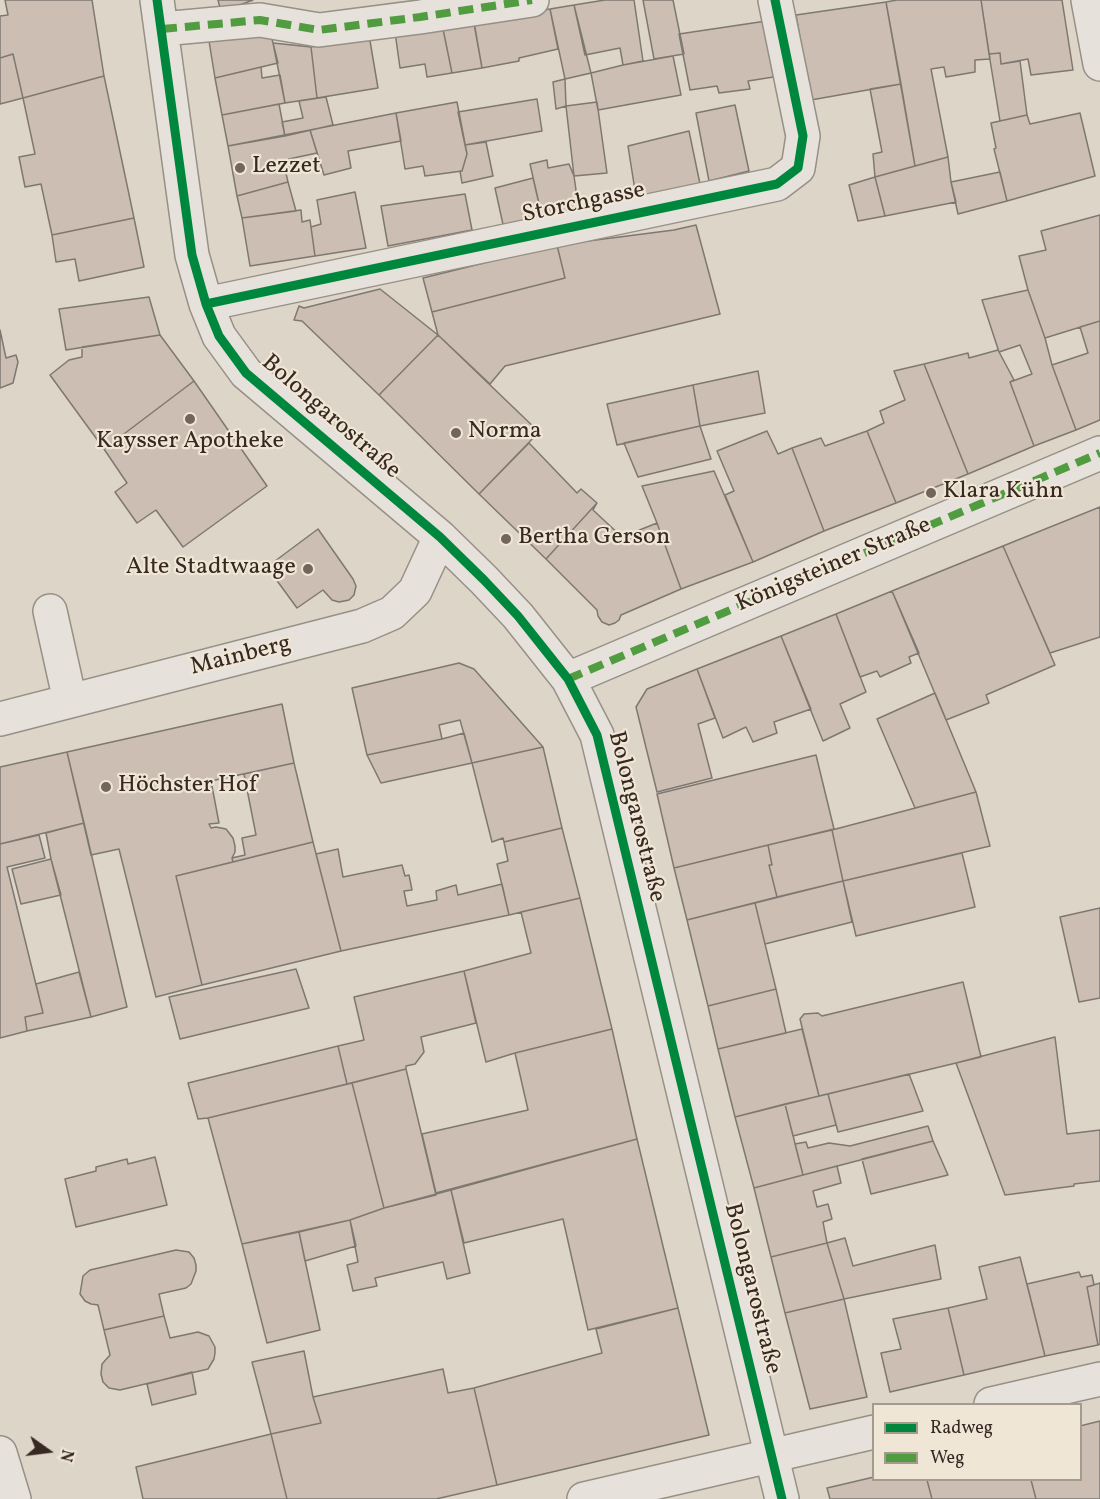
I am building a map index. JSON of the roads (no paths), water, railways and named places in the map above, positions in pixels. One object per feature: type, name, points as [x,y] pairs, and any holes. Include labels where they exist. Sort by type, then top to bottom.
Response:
[{"type":"street","points":[[160,14],[260,20],[319,30],[532,0]]},
{"type":"street","name":"Storchgasse","points":[[206,304],[777,184],[798,168],[803,136],[775,0]]},
{"type":"street","points":[[1088,0],[1100,64]]},
{"type":"street","name":"Bolongarostraße","points":[[160,14],[192,255],[206,304],[219,336],[246,373],[440,537],[484,580],[518,616],[568,679],[597,735],[782,1499]]},
{"type":"street","name":"Königsteiner Straße","points":[[568,679],[1100,453]]},
{"type":"street","name":"Mainberg","points":[[0,719],[362,626],[382,618],[392,613],[415,591],[440,537]]},
{"type":"street","points":[[50,611],[70,701]]},
{"type":"street","points":[[995,1403],[1100,1379]]},
{"type":"street","points":[[584,1499],[872,1432]]},
{"type":"street","points":[[0,1453],[14,1499]]},
{"type":"place","name":"Lezzet","points":[[240,168]]},
{"type":"place","name":"Kaysser Apotheke","points":[[190,419]]},
{"type":"place","name":"Norma","points":[[456,433]]},
{"type":"place","name":"Klara Kühn","points":[[931,493]]},
{"type":"place","name":"Bertha Gerson","points":[[506,539]]},
{"type":"place","name":"Alte Stadtwaage","points":[[308,569]]},
{"type":"place","name":"Höchster Hof","points":[[106,787]]}]
